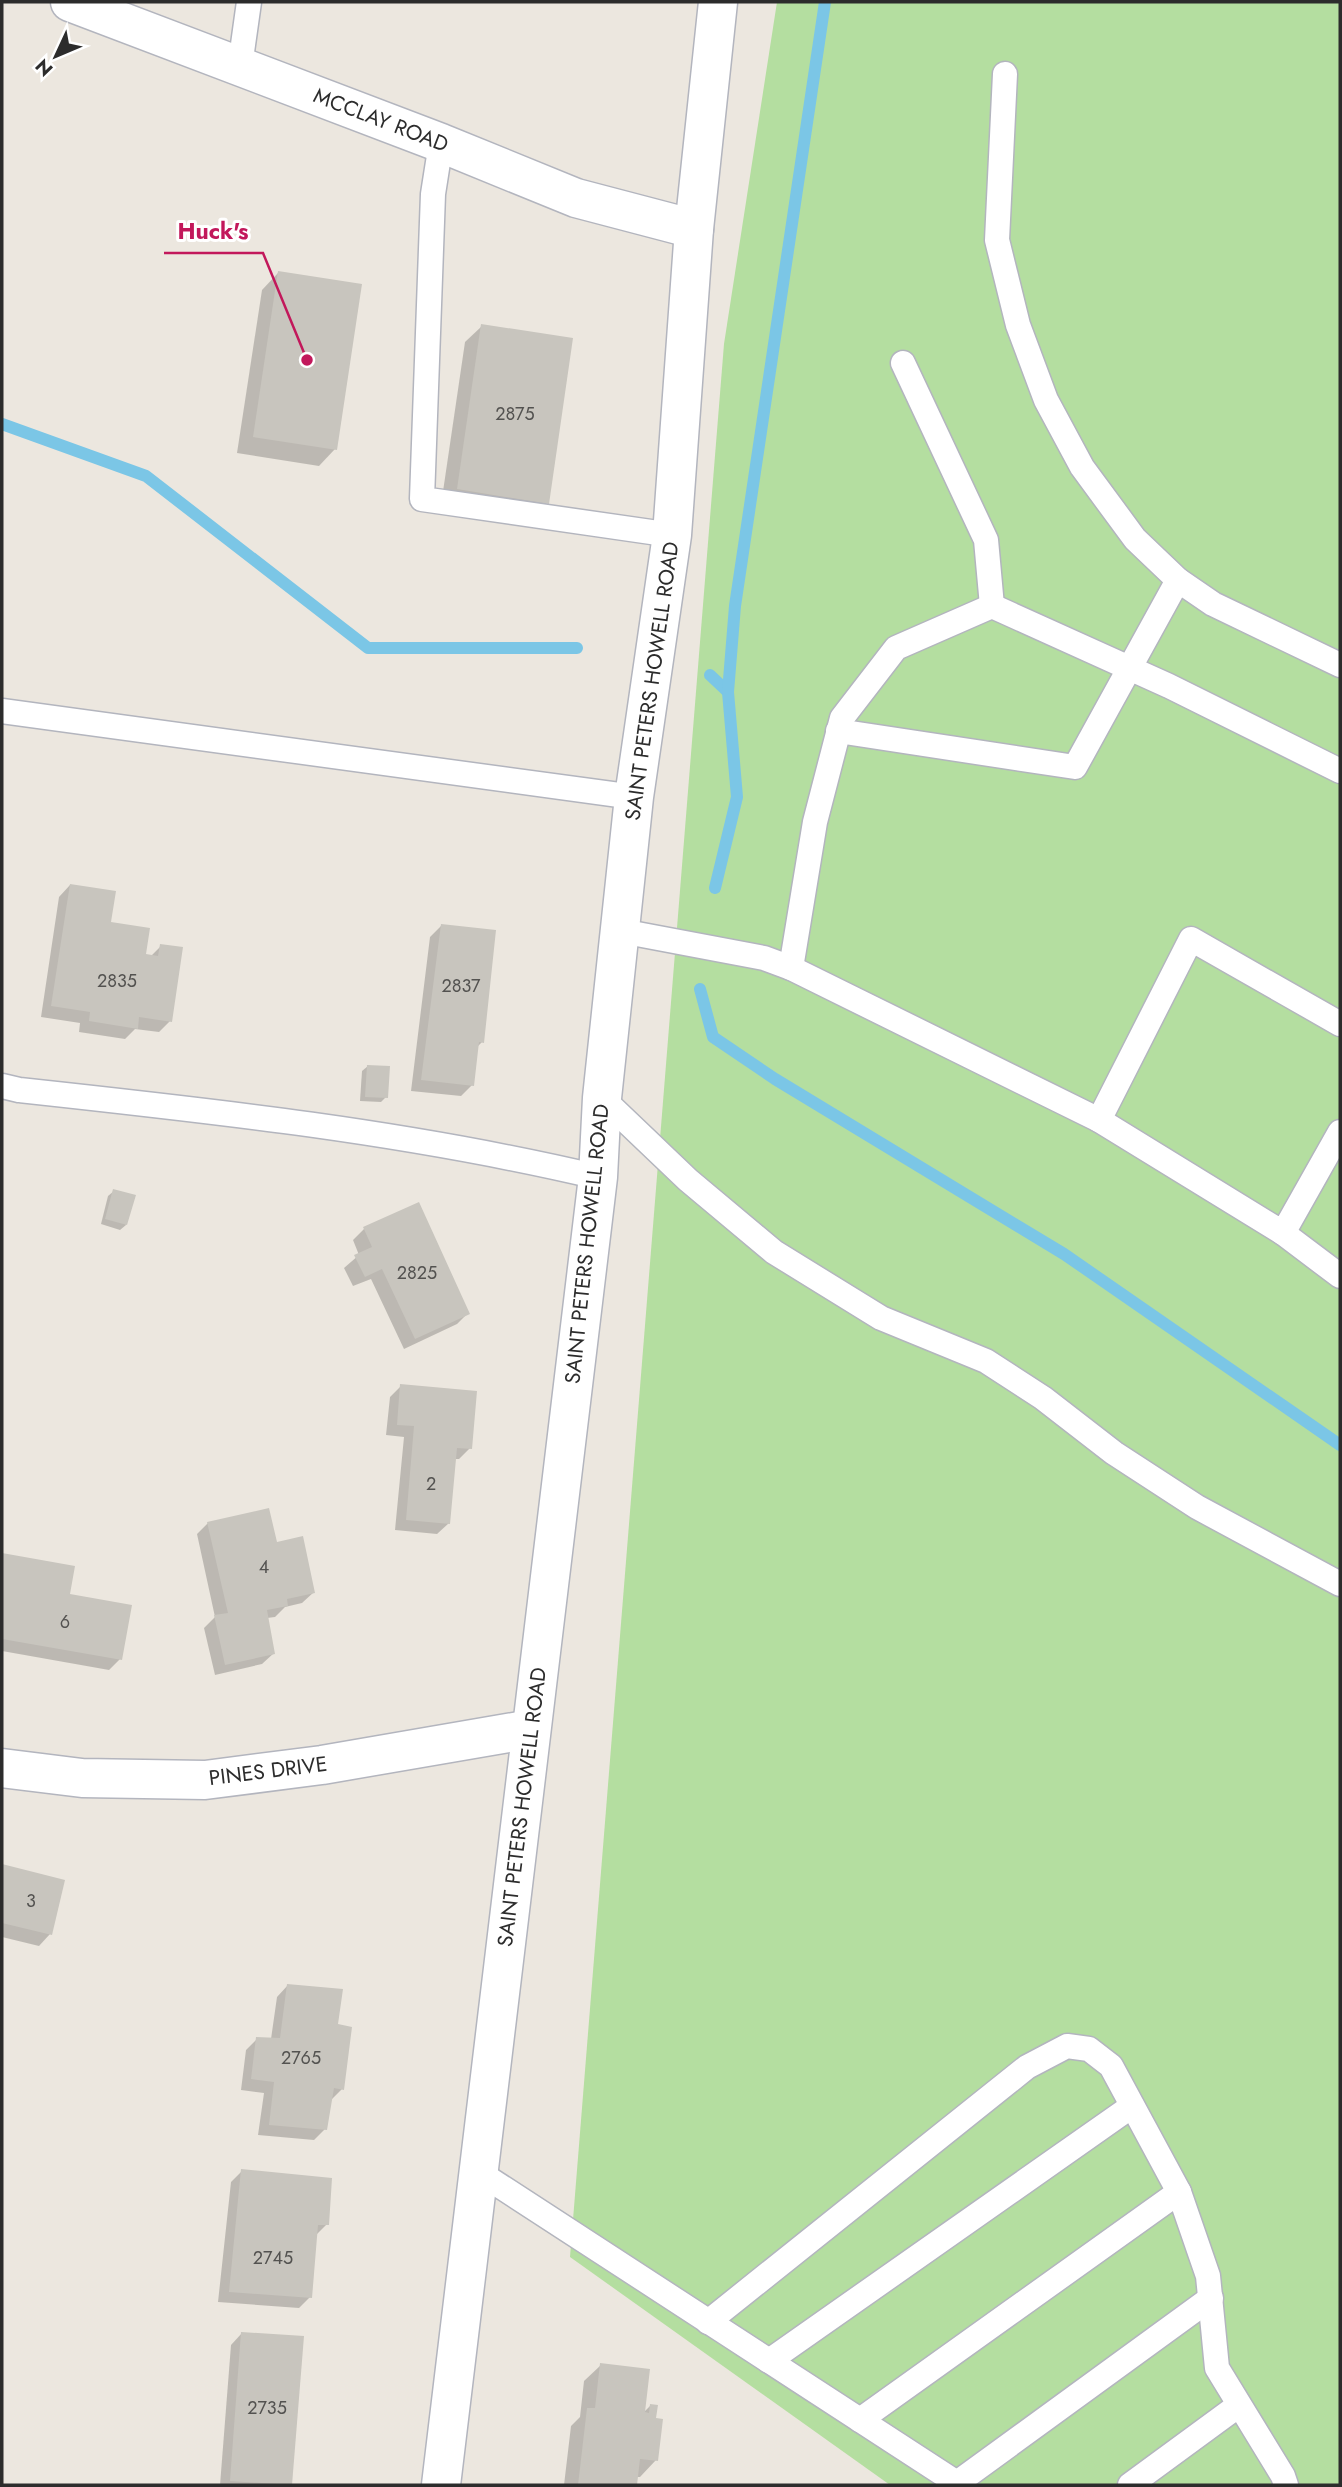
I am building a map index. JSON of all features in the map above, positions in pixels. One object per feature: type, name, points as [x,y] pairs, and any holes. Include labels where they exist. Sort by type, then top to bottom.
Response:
[{"type":"main road","name":"MCCLAY ROAD","points":[[71,2],[441,143],[576,198],[694,229]]},
{"type":"main road","name":"SAINT PETERS HOWELL ROAD","points":[[440,2485],[598,1177],[602,1098],[634,797],[672,535],[694,229],[718,2]]},
{"type":"main road","name":"PINES DRIVE","points":[[2,1768],[82,1777],[205,1780],[323,1765],[531,1729]]},
{"type":"lane","points":[[240,66],[249,2]]},
{"type":"lane","points":[[1005,74],[997,240],[1018,325],[1046,400],[1082,467],[1135,539],[1178,580],[1213,604],[1340,665]]},
{"type":"lane","points":[[441,143],[433,194],[422,499],[672,535]]},
{"type":"lane","points":[[903,363],[986,540],[992,606]]},
{"type":"lane","points":[[838,731],[1075,767],[1178,580]]},
{"type":"lane","points":[[791,968],[815,822],[842,718],[896,649],[992,606],[1130,669],[1340,771]]},
{"type":"lane","points":[[2,711],[634,797]]},
{"type":"lane","points":[[621,931],[764,958],[791,968],[1099,1120],[1283,1233],[1340,1276]]},
{"type":"lane","points":[[1099,1120],[1191,939],[1340,1024]]},
{"type":"lane","points":[[2,1086],[272,1118],[526,1160],[598,1177]]},
{"type":"lane","points":[[602,1098],[688,1180],[774,1252],[881,1318],[986,1362],[1043,1398],[1114,1453],[1197,1507],[1340,1584]]},
{"type":"lane","points":[[1283,1233],[1340,1132]]},
{"type":"lane","points":[[708,2322],[1027,2067],[1067,2046],[1089,2049],[1111,2066],[1179,2192],[1208,2276],[1217,2368],[1286,2485]]},
{"type":"lane","points":[[769,2361],[1132,2106]]},
{"type":"lane","points":[[477,2171],[958,2484],[1211,2298]]},
{"type":"lane","points":[[860,2420],[1179,2192]]},
{"type":"lane","points":[[1130,2485],[1239,2404]]},
{"type":"green space","points":[[777,2],[1340,2],[1340,2485],[890,2485],[570,2257],[724,344]]},
{"type":"building","points":[[278,271],[362,284],[337,450],[253,437]]},
{"type":"building","points":[[481,324],[573,338],[549,504],[457,489]]},
{"type":"building","points":[[70,884],[116,891],[111,922],[150,928],[146,954],[158,956],[160,944],[183,947],[172,1022],[139,1017],[138,1029],[89,1021],[90,1012],[51,1006]]},
{"type":"building","points":[[441,924],[496,930],[484,1043],[479,1042],[474,1086],[421,1080]]},
{"type":"building","points":[[367,1065],[390,1066],[388,1098],[365,1097]]},
{"type":"building","points":[[113,1189],[136,1195],[127,1225],[105,1219]]},
{"type":"building","points":[[419,1202],[470,1314],[415,1339],[382,1269],[365,1277],[354,1255],[372,1247],[363,1227]]},
{"type":"building","points":[[400,1384],[477,1391],[472,1449],[457,1448],[450,1524],[406,1520],[414,1426],[397,1425]]},
{"type":"building","points":[[269,1508],[277,1542],[303,1536],[315,1593],[287,1599],[288,1606],[267,1610],[275,1654],[225,1665],[214,1615],[228,1613],[207,1522]]},
{"type":"building","points":[[2,1553],[75,1566],[70,1594],[132,1605],[122,1660],[2,1639]]},
{"type":"building","points":[[2,1864],[65,1880],[52,1935],[2,1923]]},
{"type":"building","points":[[287,1984],[343,1989],[338,2024],[352,2027],[344,2090],[334,2088],[327,2130],[269,2125],[274,2082],[251,2079],[256,2037],[280,2038]]},
{"type":"building","points":[[241,2169],[332,2178],[329,2225],[318,2225],[312,2298],[229,2292]]},
{"type":"building","points":[[241,2332],[304,2336],[292,2485],[230,2481]]},
{"type":"building","points":[[600,2363],[650,2369],[645,2412],[649,2413],[650,2404],[658,2405],[656,2418],[663,2419],[658,2461],[640,2459],[637,2485],[578,2485],[587,2408],[595,2408]]},
{"type":"waterway","points":[[715,888],[737,797],[728,692],[735,606],[825,2]]},
{"type":"waterway","points":[[2,424],[146,476],[368,648],[577,648]]},
{"type":"waterway","points":[[710,675],[728,692]]},
{"type":"waterway","points":[[700,989],[713,1037],[775,1079],[1064,1254],[1340,1445]]},
{"type":"place","name":"Huck's","points":[[307,360]]}]
